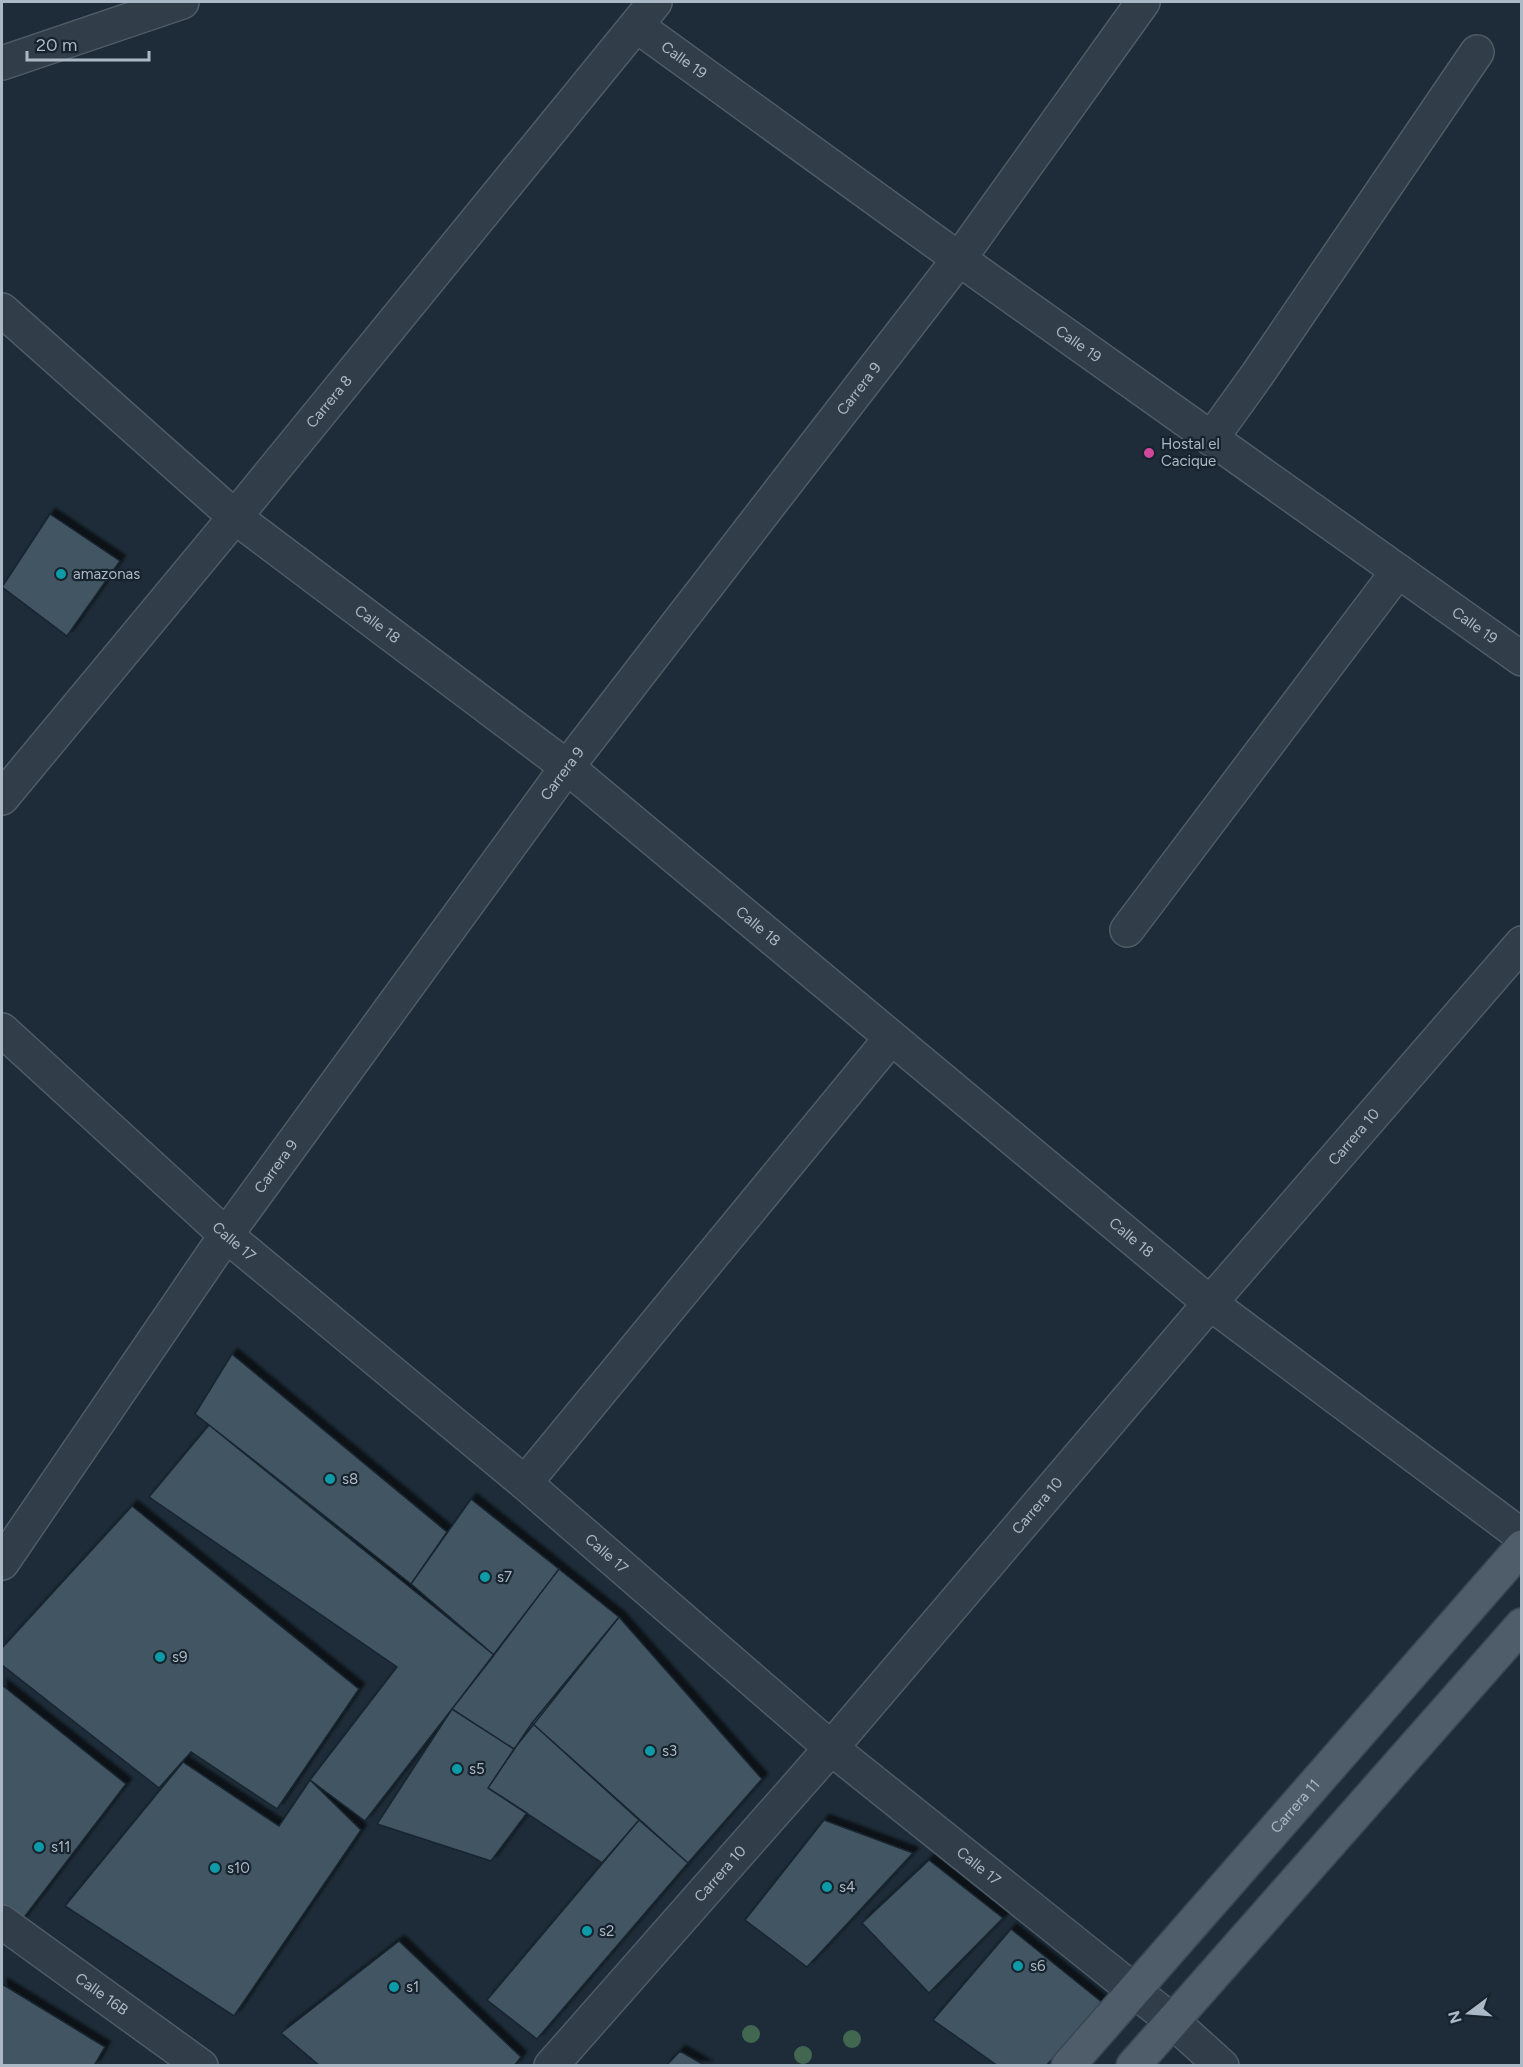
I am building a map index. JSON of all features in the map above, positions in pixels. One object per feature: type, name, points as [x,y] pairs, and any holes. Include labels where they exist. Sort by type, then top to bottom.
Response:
[{"type":"main road","name":"Carrera 11","points":[[1068,2066],[1521,1547]]},
{"type":"main road","points":[[1133,2066],[1171,2020],[1521,1625]]},
{"type":"street","points":[[2,63],[182,2]]},
{"type":"street","name":"Carrera 9","points":[[2,1563],[226,1235],[567,767],[959,259],[1143,2]]},
{"type":"street","name":"Calle 19","points":[[646,14],[959,259],[1521,659]]},
{"type":"street","name":"Carrera 8","points":[[2,798],[646,14]]},
{"type":"street","points":[[1211,439],[1477,52]]},
{"type":"street","name":"Calle 18","points":[[2,310],[235,517],[567,767],[1210,1303],[1521,1536]]},
{"type":"street","points":[[1126,930],[1398,571]]},
{"type":"street","name":"Carrera 10","points":[[551,2066],[831,1748],[1210,1303],[1521,943]]},
{"type":"street","name":"Calle 17","points":[[2,1030],[226,1235],[525,1483],[831,1748],[1171,2020],[1222,2066]]},
{"type":"street","points":[[525,1483],[891,1038]]},
{"type":"street","name":"Calle 16B","points":[[2,1922],[201,2066]]},
{"type":"building","name":"amazonas","points":[[50,514],[120,561],[67,636],[2,587]]},
{"type":"building","name":"s8","points":[[232,1354],[447,1532],[411,1584],[195,1414]]},
{"type":"building","points":[[209,1425],[494,1655],[365,1821],[310,1780],[397,1667],[149,1497]]},
{"type":"building","name":"s7","points":[[471,1499],[559,1569],[494,1655],[411,1584]]},
{"type":"building","name":"s9","points":[[132,1506],[359,1689],[277,1809],[191,1752],[159,1788],[2,1665],[2,1648]]},
{"type":"building","points":[[559,1569],[619,1617],[514,1749],[452,1709]]},
{"type":"building","name":"s3","points":[[619,1617],[762,1779],[688,1863],[532,1723]]},
{"type":"building","name":"s11","points":[[2,1685],[126,1784],[19,1924],[2,1911]]},
{"type":"building","name":"s5","points":[[452,1709],[514,1749],[488,1788],[527,1813],[491,1861],[377,1824]]},
{"type":"building","points":[[532,1723],[639,1820],[602,1863],[488,1788]]},
{"type":"building","name":"s10","points":[[183,1762],[279,1826],[310,1780],[361,1830],[234,2016],[65,1906]]},
{"type":"building","name":"s2","points":[[639,1820],[688,1863],[537,2039],[487,2000]]},
{"type":"building","name":"s4","points":[[824,1820],[913,1853],[807,1967],[745,1920]]},
{"type":"building","points":[[929,1860],[1003,1918],[929,1993],[862,1923]]},
{"type":"building","name":"s6","points":[[1011,1929],[1103,2003],[1046,2066],[998,2066],[933,2020]]},
{"type":"building","name":"s1","points":[[399,1941],[521,2057],[514,2066],[320,2066],[281,2033]]},
{"type":"building","points":[[2,1984],[105,2047],[94,2066],[2,2066]]},
{"type":"building","points":[[680,2051],[706,2066],[666,2066]]},
{"type":"place","name":"Hostal el Cacique","points":[[1149,453]]},
{"type":"place","name":"amazonas","points":[[61,574]]},
{"type":"place","name":"s8","points":[[330,1479]]},
{"type":"place","name":"s7","points":[[485,1577]]},
{"type":"place","name":"s9","points":[[160,1657]]},
{"type":"place","name":"s3","points":[[650,1751]]},
{"type":"place","name":"s5","points":[[457,1769]]},
{"type":"place","name":"s11","points":[[39,1847]]},
{"type":"place","name":"s10","points":[[215,1868]]},
{"type":"place","name":"s4","points":[[827,1887]]},
{"type":"place","name":"s2","points":[[587,1931]]},
{"type":"place","name":"s6","points":[[1018,1966]]},
{"type":"place","name":"s1","points":[[394,1987]]}]
